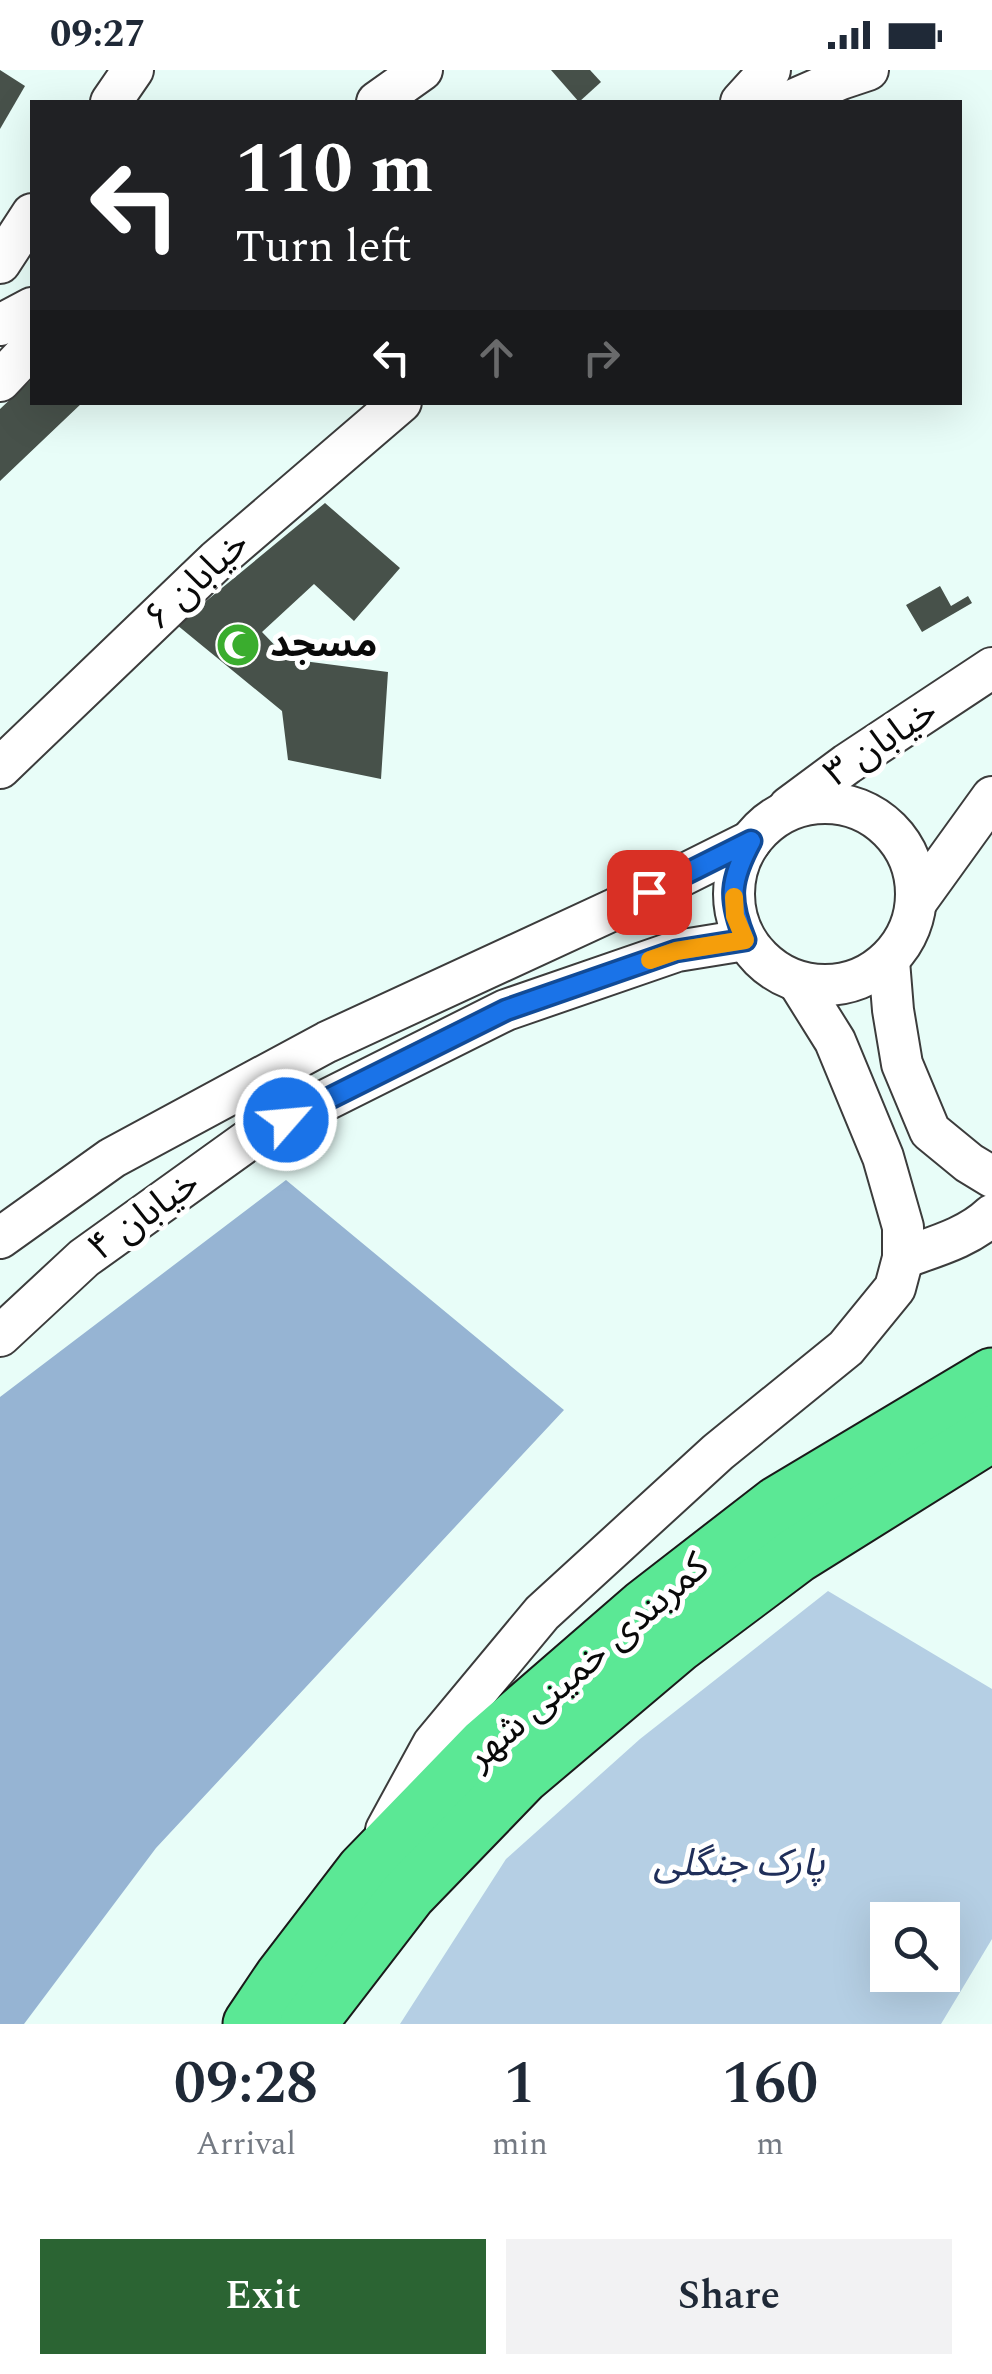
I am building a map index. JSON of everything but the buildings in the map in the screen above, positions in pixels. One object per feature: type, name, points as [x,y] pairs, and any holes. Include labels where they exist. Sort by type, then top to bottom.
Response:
[{"type":"highway","name":"کمربندی خمینی شهر","points":[[251,2024],[364,1871],[486,1745],[645,1607],[778,1504],[992,1376]]},
{"type":"highway","name":"کمربندی خمینی شهر","points":[[308,2024],[408,1894],[522,1776],[677,1645],[797,1555],[992,1433]]},
{"type":"lane","points":[[112,100],[134,70]]},
{"type":"lane","points":[[134,100],[144,70]]},
{"type":"lane","points":[[380,100],[422,70]]},
{"type":"lane","points":[[742,100],[770,70]]},
{"type":"lane","points":[[792,100],[868,70]]},
{"type":"lane","points":[[0,263],[30,217]]},
{"type":"lane","points":[[0,325],[30,309]]},
{"type":"lane","points":[[0,382],[30,349]]},
{"type":"lane","name":"خیابان ۶","points":[[0,768],[217,560],[397,405]]},
{"type":"lane","name":"خیابان ۳","points":[[761,830],[847,764],[992,668]]},
{"type":"lane","points":[[917,901],[992,797]]},
{"type":"lane","points":[[364,1871],[433,1744],[542,1614],[718,1452],[846,1348],[895,1288],[903,1258],[903,1227],[882,1157],[835,1041],[800,985],[761,960],[745,940],[735,916],[733,890],[738,864],[761,830],[795,808],[820,802],[846,805],[870,814],[891,830],[906,851],[915,875],[917,901],[911,925],[889,961],[860,978],[833,985],[800,985]]},
{"type":"lane","name":"خیابان ۴","points":[[0,1238],[112,1158],[327,1042],[615,909],[761,830]]},
{"type":"lane","name":"خیابان ۴","points":[[0,1336],[84,1258],[254,1136],[506,1010],[676,951],[745,940]]},
{"type":"lane","points":[[889,961],[902,1064],[930,1131],[968,1163],[992,1177]]},
{"type":"lane","points":[[882,1157],[930,1131]]},
{"type":"lane","points":[[903,1258],[948,1242],[992,1215]]},
{"type":"green space","name":"پارک جنگلی","points":[[828,1591],[992,1689],[992,1939],[941,2024],[400,2024],[506,1859],[640,1739]]},
{"type":"shaded area","points":[[286,1180],[564,1410],[156,1848],[24,2024],[0,2024],[0,1397]]},
{"type":"slow traffic","points":[[650,960],[676,951],[745,940],[735,916],[734,897]]},
{"type":"place","name":"مسجد","points":[[238,645]]},
{"type":"route","points":[[286,1120],[506,1010],[676,951],[745,940],[735,916],[733,890],[738,864],[751,841],[649,892]]}]
